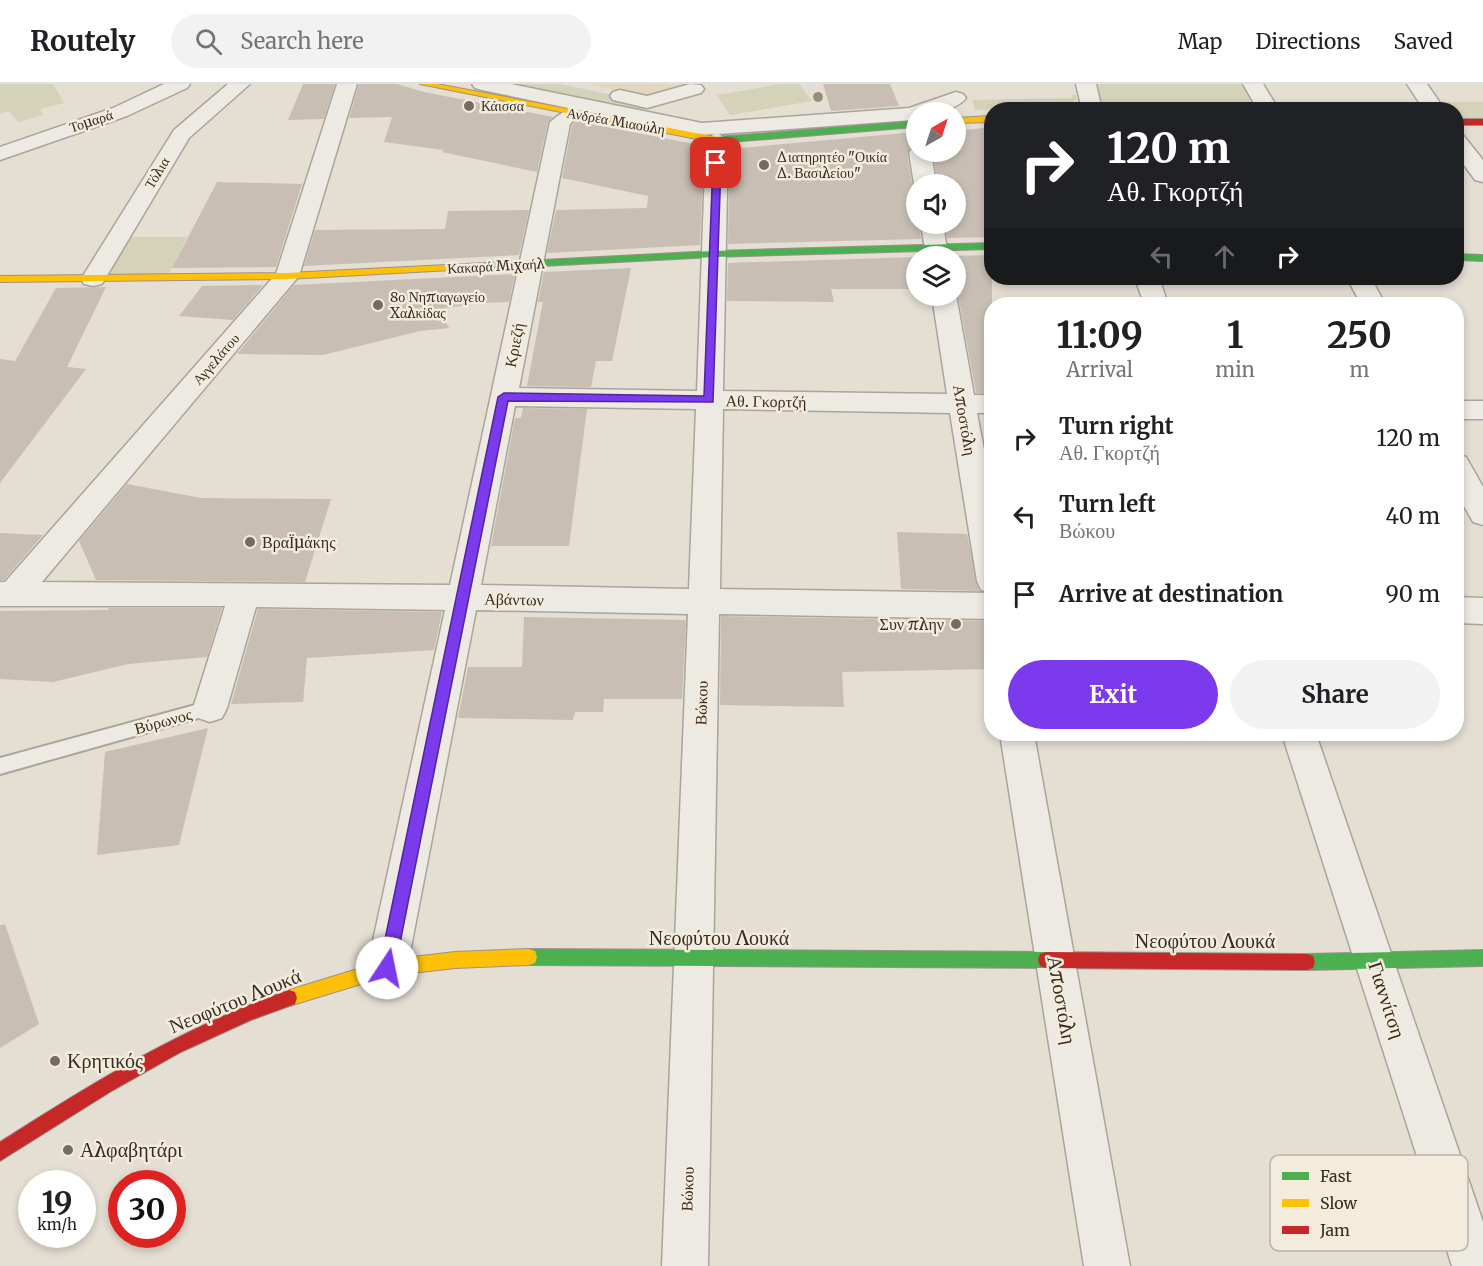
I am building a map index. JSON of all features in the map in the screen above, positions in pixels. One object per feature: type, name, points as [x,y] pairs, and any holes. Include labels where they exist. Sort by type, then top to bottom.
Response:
[{"type":"main road","name":"Ανδρέα Μιαούλη","points":[[424,84],[717,140],[906,128]]},
{"type":"main road","points":[[966,120],[984,119]]},
{"type":"main road","points":[[1464,122],[1483,122]]},
{"type":"main road","name":"Κακαρά Μιχαήλ","points":[[966,249],[984,247]]},
{"type":"main road","name":"Κακαρά Μιχαήλ","points":[[0,279],[287,276],[714,254],[906,252]]},
{"type":"main road","points":[[1464,257],[1483,258]]},
{"type":"main road","name":"Νεοφύτου Λουκά","points":[[0,1152],[120,1076],[194,1035],[271,1004],[387,968],[454,960],[515,957],[1374,962],[1483,958]]},
{"type":"street","name":"Τομαρά","points":[[0,154],[120,112],[180,84]]},
{"type":"street","name":"Τόλια","points":[[93,279],[181,134],[240,84]]},
{"type":"street","name":"Αγγελάτου","points":[[7,594],[287,276],[347,84]]},
{"type":"street","points":[[482,84],[644,108],[667,108]]},
{"type":"street","points":[[560,84],[644,108],[702,129],[912,114],[956,98]]},
{"type":"street","points":[[1086,84],[1090,102]]},
{"type":"street","points":[[1252,84],[1264,102]]},
{"type":"street","points":[[1417,84],[1429,102]]},
{"type":"street","points":[[644,108],[693,88]]},
{"type":"street","name":"Κριεζή","points":[[387,968],[560,122],[571,113]]},
{"type":"street","name":"Βώκου","points":[[685,1266],[717,140]]},
{"type":"street","points":[[1464,150],[1483,176]]},
{"type":"street","name":"Αποστόλη","points":[[946,306],[984,534]]},
{"type":"street","name":"Αθ. Γκορτζή","points":[[504,397],[984,404]]},
{"type":"street","points":[[1464,410],[1483,411]]},
{"type":"street","points":[[1464,479],[1483,514]]},
{"type":"street","name":"Αβάντων","points":[[7,594],[244,594],[984,606]]},
{"type":"street","name":"Βύρωνος","points":[[210,708],[244,594]]},
{"type":"street","points":[[1464,610],[1483,611]]},
{"type":"street","name":"Αποστόλη","points":[[1018,741],[1107,1266]]},
{"type":"street","name":"Γιαννίτση","points":[[1301,741],[1438,1155]]},
{"type":"street","name":"Γιαννίτση","points":[[1468,1245],[1475,1266]]},
{"type":"lane","name":"Βύρωνος","points":[[0,766],[210,708]]},
{"type":"shaded area","points":[[0,84],[53,84],[64,103],[40,109],[43,115],[18,122],[9,111],[0,114]]},
{"type":"shaded area","points":[[483,84],[560,84],[647,102],[640,116]]},
{"type":"shaded area","points":[[781,84],[799,84],[812,101],[730,115],[717,95]]},
{"type":"shaded area","points":[[1086,84],[1253,84],[1265,102],[1090,102]]},
{"type":"shaded area","points":[[1072,95],[1076,95],[1076,100],[1072,102],[984,102],[984,110],[975,110],[972,100],[1072,98]]},
{"type":"shaded area","points":[[1464,102],[1483,102],[1483,120],[1464,119]]},
{"type":"shaded area","points":[[118,237],[187,237],[167,278],[93,279]]},
{"type":"sand","points":[[586,84],[697,84],[644,96]]},
{"type":"building","points":[[303,84],[335,84],[324,119],[288,120]]},
{"type":"building","points":[[359,84],[397,84],[424,92],[553,117],[548,122],[537,172],[442,152],[444,150],[384,142],[392,117],[349,118]]},
{"type":"building","points":[[823,84],[890,84],[899,106],[831,111]]},
{"type":"building","points":[[576,121],[704,146],[700,245],[547,253],[556,210],[647,208],[648,196],[562,178],[572,125]]},
{"type":"building","points":[[984,128],[984,237],[947,238],[946,234],[966,234],[966,174],[936,174],[935,162],[966,162],[966,130]]},
{"type":"building","points":[[906,133],[906,162],[909,162],[910,174],[906,174],[906,234],[920,234],[921,239],[728,244],[730,149]]},
{"type":"building","points":[[217,182],[302,184],[276,267],[172,268]]},
{"type":"building","points":[[529,210],[519,255],[304,266],[315,230],[445,229],[448,211]]},
{"type":"building","points":[[984,255],[984,285],[992,285],[992,297],[984,297],[984,393],[976,393],[960,306],[966,306],[966,256]]},
{"type":"building","points":[[906,257],[906,289],[831,289],[834,302],[727,301],[728,263]]},
{"type":"building","points":[[631,268],[612,361],[596,361],[591,387],[527,386],[543,302],[538,302],[544,272]]},
{"type":"building","points":[[515,274],[509,302],[481,303],[440,309],[449,328],[420,331],[323,355],[237,354],[294,285]]},
{"type":"building","points":[[263,285],[233,320],[179,316],[202,286]]},
{"type":"building","points":[[106,287],[67,367],[86,369],[0,483],[0,359],[15,361],[56,288]]},
{"type":"building","points":[[523,408],[587,409],[569,546],[491,546],[515,418],[521,418]]},
{"type":"building","points":[[127,484],[201,498],[331,499],[305,582],[96,580],[79,541]]},
{"type":"building","points":[[897,532],[967,534],[979,591],[901,589]]},
{"type":"building","points":[[0,533],[43,535],[4,580],[0,580]]},
{"type":"building","points":[[108,608],[222,608],[207,657],[128,664],[53,682],[0,679],[0,611],[109,610]]},
{"type":"building","points":[[258,609],[442,612],[434,650],[307,658],[303,702],[231,704]]},
{"type":"building","points":[[721,616],[984,621],[984,669],[842,672],[844,707],[720,705]]},
{"type":"building","points":[[524,617],[686,620],[682,699],[604,699],[603,712],[575,712],[573,720],[458,718],[468,667],[522,667]]},
{"type":"building","points":[[208,728],[179,845],[97,855],[105,752]]},
{"type":"building","points":[[5,924],[39,1024],[0,1048],[0,925]]},
{"type":"traffic: fast","points":[[717,140],[906,125]]},
{"type":"traffic: fast","points":[[467,267],[714,254],[984,246]]},
{"type":"traffic: fast","points":[[1464,257],[1483,258]]},
{"type":"traffic: fast","points":[[529,957],[1046,960]]},
{"type":"traffic: fast","points":[[1307,962],[1483,958]]},
{"type":"traffic: slow","points":[[424,84],[717,140]]},
{"type":"traffic: slow","points":[[966,120],[984,119]]},
{"type":"traffic: slow","points":[[0,279],[287,276],[467,267]]},
{"type":"traffic: slow","points":[[289,998],[387,968],[455,960],[529,957]]},
{"type":"traffic: jam","points":[[1464,122],[1483,122]]},
{"type":"traffic: jam","points":[[1046,960],[1307,962]]},
{"type":"traffic: jam","points":[[0,1152],[139,1065],[212,1028],[289,998]]},
{"type":"place","name":"Κάισσα","points":[[469,106]]},
{"type":"place","name":"Διατηρητέο \"Οικία Δ. Βασιλείου\"","points":[[764,165]]},
{"type":"place","name":"8ο Νηπιαγωγείο Χαλκίδας","points":[[378,305]]},
{"type":"place","name":"ΒραΪμάκης","points":[[250,542]]},
{"type":"place","name":"Συν πλην","points":[[956,624]]},
{"type":"place","name":"Κρητικός","points":[[55,1061]]},
{"type":"place","name":"Αλφαβητάρι","points":[[68,1150]]},
{"type":"route","points":[[387,968],[504,397],[709,400],[716,163]]}]
